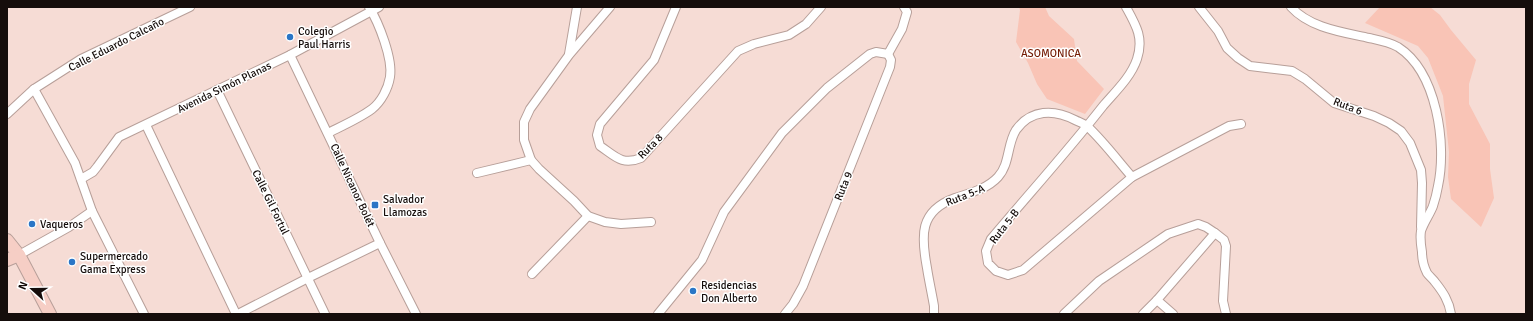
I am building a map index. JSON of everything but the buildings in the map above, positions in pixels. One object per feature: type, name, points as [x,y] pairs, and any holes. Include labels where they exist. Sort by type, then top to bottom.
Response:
[{"type":"street","name":"Calle Eduardo Calcaño","points":[[7,114],[34,89],[81,59],[190,7]]},
{"type":"street","points":[[569,55],[577,7]]},
{"type":"street","points":[[610,7],[569,55],[530,109],[524,122],[524,140],[531,160],[588,216],[605,222],[621,224],[651,222]]},
{"type":"street","name":"Ruta 8","points":[[676,7],[654,60],[600,124],[597,135],[600,146],[619,160],[632,162],[641,158],[738,51],[754,44],[789,35],[806,24],[821,7]]},
{"type":"street","points":[[658,314],[702,260],[724,212],[782,133],[827,88],[870,54],[876,52],[888,54],[902,29],[907,12],[904,7]]},
{"type":"street","points":[[1087,126],[1131,71],[1137,59],[1139,45],[1138,29],[1126,7]]},
{"type":"street","name":"Ruta 6","points":[[1199,7],[1218,31],[1228,48],[1238,58],[1250,66],[1292,71],[1305,79],[1334,103],[1374,116],[1402,131],[1410,143],[1421,170],[1422,252],[1427,273],[1446,297],[1451,314]]},
{"type":"street","points":[[1291,7],[1298,14],[1320,25],[1383,41],[1396,46],[1408,55],[1420,71],[1430,89],[1436,107],[1441,143],[1441,161],[1438,184],[1433,205],[1421,232]]},
{"type":"street","points":[[328,133],[372,109],[383,96],[390,77],[388,54],[374,16],[373,8]]},
{"type":"street","name":"Avenida Simón Planas","points":[[81,179],[93,172],[119,137],[290,55],[373,8]]},
{"type":"street","name":"Ruta 9","points":[[785,314],[793,304],[809,272],[890,67],[891,60],[888,54]]},
{"type":"street","name":"Calle Nicanor Bolét","points":[[290,55],[380,243],[416,314]]},
{"type":"street","points":[[34,89],[75,163],[92,211],[144,314]]},
{"type":"street","name":"Calle Gil Fortul","points":[[217,90],[325,314]]},
{"type":"street","name":"Ruta 5-A","points":[[934,314],[934,306],[923,243],[923,230],[928,218],[937,208],[949,200],[989,186],[999,176],[1006,164],[1014,133],[1022,122],[1038,113],[1054,112],[1067,116],[1087,126],[1132,177]]},
{"type":"street","name":"Ruta 5-B","points":[[1087,126],[991,239],[986,251],[988,263],[996,271],[1008,275],[1023,270],[1132,177],[1229,126],[1241,124]]},
{"type":"street","points":[[146,125],[237,314],[380,243]]},
{"type":"street","points":[[477,173],[531,160]]},
{"type":"street","points":[[7,260],[70,227],[92,211]]},
{"type":"street","points":[[532,274],[588,216]]},
{"type":"street","points":[[1064,314],[1099,281],[1168,234],[1198,224],[1206,227],[1224,240],[1226,246],[1223,301],[1226,314]]},
{"type":"street","points":[[1143,314],[1215,233]]},
{"type":"street","points":[[7,240],[19,255],[50,314]]},
{"type":"street","points":[[1157,300],[1173,314]]},
{"type":"green space","name":"ASOMONICA","points":[[1019,7],[1045,7],[1049,16],[1074,39],[1077,61],[1104,89],[1085,114],[1047,99],[1037,84],[1028,63],[1016,42],[1020,10]]},
{"type":"green space","points":[[1380,7],[1430,7],[1440,15],[1476,60],[1469,84],[1469,104],[1490,144],[1490,169],[1494,198],[1481,227],[1451,199],[1448,177],[1449,152],[1443,96],[1428,58],[1418,46],[1365,23]]},
{"type":"place","name":"Colegio Paul Harris","points":[[290,37]]},
{"type":"place","name":"Salvador Llamozas","points":[[375,205]]},
{"type":"place","name":"Vaqueros","points":[[32,224]]},
{"type":"place","name":"Supermercado Gama Express","points":[[72,262]]},
{"type":"place","name":"Residencias Don Alberto","points":[[693,291]]}]
